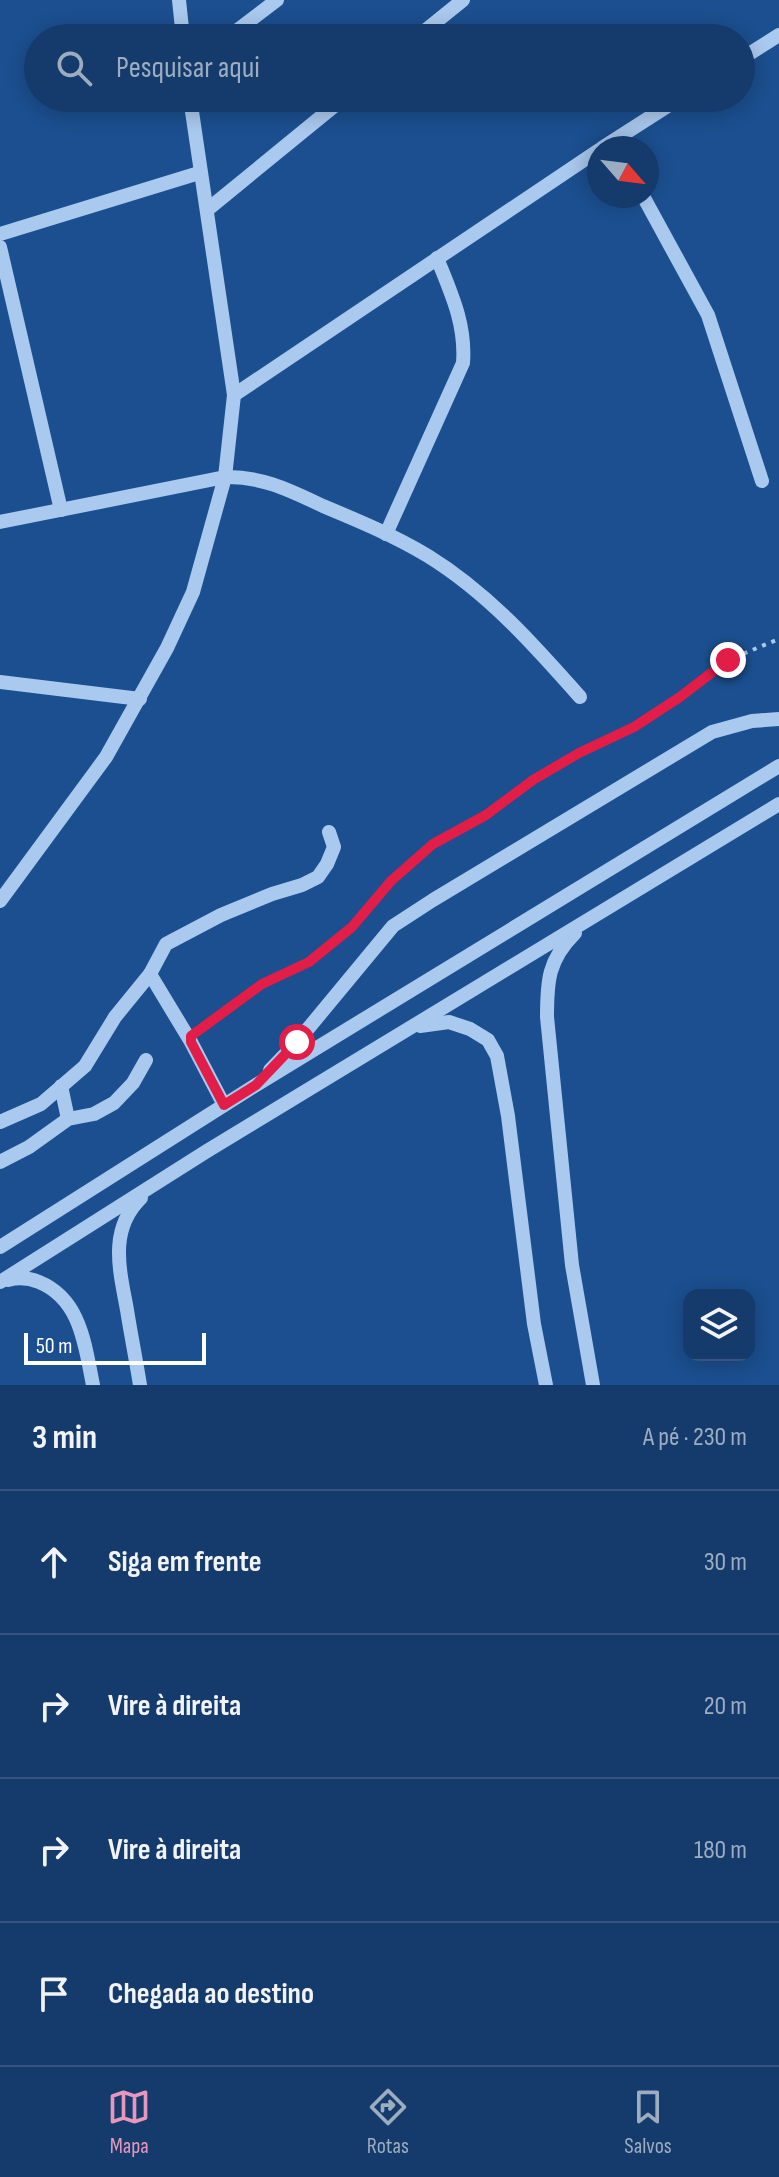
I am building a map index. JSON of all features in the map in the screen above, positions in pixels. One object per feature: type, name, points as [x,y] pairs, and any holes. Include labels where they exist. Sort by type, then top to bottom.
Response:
[{"type":"street","points":[[179,0],[182,24]]},
{"type":"street","points":[[245,24],[277,0]]},
{"type":"street","points":[[433,24],[462,0]]},
{"type":"street","points":[[755,50],[779,35]]},
{"type":"street","points":[[0,901],[106,757],[140,699],[193,592],[225,477],[234,395],[192,112]]},
{"type":"street","points":[[207,210],[327,112]]},
{"type":"street","points":[[624,136],[659,112]]},
{"type":"street","points":[[234,395],[587,161]]},
{"type":"street","points":[[0,234],[199,173]]},
{"type":"street","points":[[650,208],[708,315],[762,481]]},
{"type":"street","points":[[0,247],[61,510]]},
{"type":"street","points":[[386,534],[463,363],[465,343],[461,319],[437,258]]},
{"type":"street","points":[[0,522],[225,477],[246,476],[270,482],[427,555],[464,581],[525,635],[580,697]]},
{"type":"street","points":[[0,682],[140,699]]},
{"type":"street","points":[[256,1085],[297,1042],[393,926],[712,732],[752,721],[779,719]]},
{"type":"street","points":[[0,1247],[256,1085],[779,766]]},
{"type":"street","points":[[0,1282],[779,804]]},
{"type":"street","points":[[0,1122],[41,1104],[85,1066],[115,1017],[150,974],[166,944],[221,915],[318,877],[334,847],[329,832]]},
{"type":"street","points":[[593,1385],[572,1265],[547,1017],[547,989],[552,962],[571,936],[596,915]]},
{"type":"street","points":[[150,974],[224,1105]]},
{"type":"street","points":[[408,1029],[449,1022],[470,1029],[488,1040],[497,1056],[508,1116],[534,1324],[546,1385]]},
{"type":"street","points":[[0,1162],[29,1147],[68,1119],[94,1114],[114,1103],[133,1083],[146,1060]]},
{"type":"street","points":[[61,1086],[68,1119]]},
{"type":"street","points":[[140,1385],[118,1267],[119,1238],[132,1206],[154,1185]]},
{"type":"street","points":[[0,1282],[15,1278],[31,1279],[49,1286],[64,1298],[75,1313],[81,1330],[93,1385]]},
{"type":"path","points":[[191,1042],[191,1036],[262,984],[309,962],[352,927],[391,881],[433,844],[486,815],[533,780],[579,753],[634,727],[728,660],[779,639]]},
{"type":"route","points":[[297,1042],[256,1085],[224,1105],[191,1042],[191,1036],[262,984],[309,962],[352,927],[391,881],[433,844],[486,815],[533,780],[579,753],[634,727],[728,660]]}]
